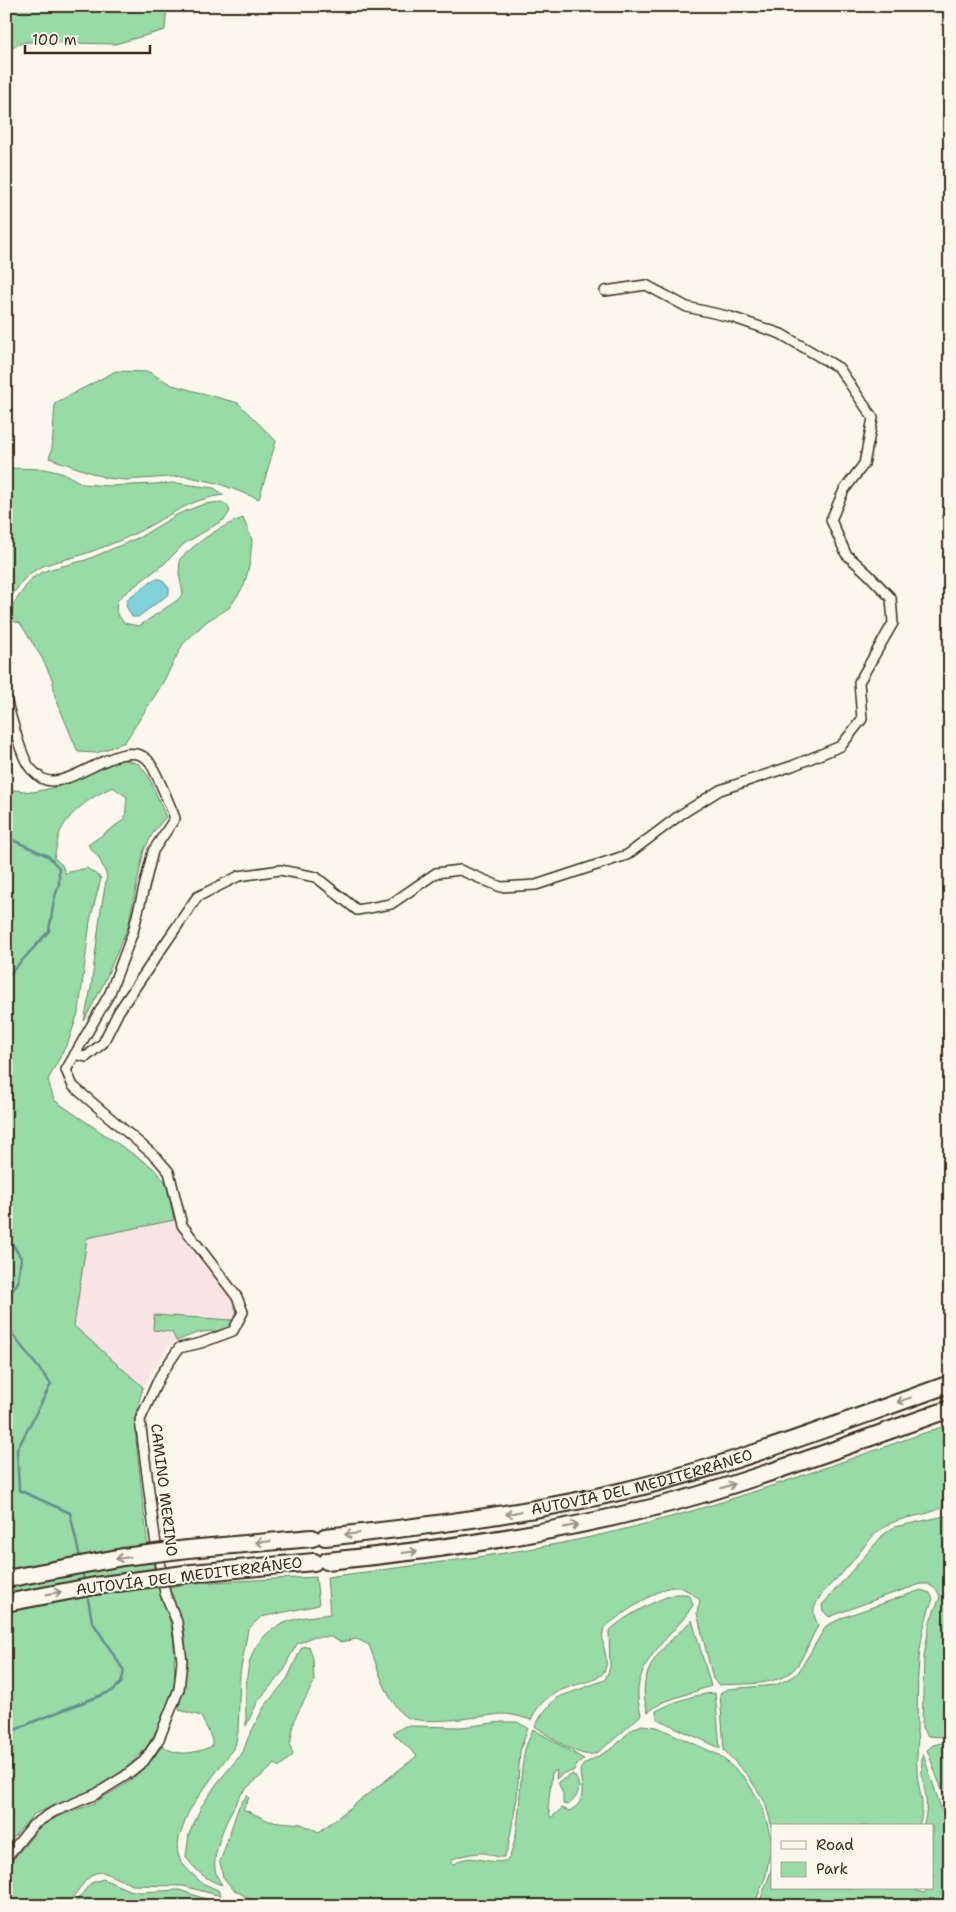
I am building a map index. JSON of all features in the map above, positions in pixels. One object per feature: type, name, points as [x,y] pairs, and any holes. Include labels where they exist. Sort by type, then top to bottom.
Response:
[{"type":"highway","name":"AUTOVÍA DEL MEDITERRÁNEO","points":[[6,1579],[123,1557],[484,1518],[624,1490],[686,1474],[785,1443],[950,1384]]},
{"type":"highway","name":"AUTOVÍA DEL MEDITERRÁNEO","points":[[6,1603],[95,1586],[192,1573],[378,1556],[503,1540],[699,1495],[789,1466],[950,1409]]},
{"type":"street","points":[[75,1054],[86,1057],[103,1043],[119,1011],[198,897],[239,876],[280,870],[316,877],[357,910],[391,904],[436,873],[460,870],[501,886],[536,885],[627,855],[680,815],[720,790],[792,766],[841,746],[862,718],[859,682],[893,623],[891,598],[846,554],[831,520],[844,490],[864,464],[873,418],[838,368],[781,334],[731,317],[687,307],[646,285],[605,290]]},
{"type":"street","name":"CAMINO MERINO","points":[[6,700],[30,768],[43,779],[58,781],[122,754],[137,754],[148,760],[175,818],[153,851],[133,932],[110,993],[66,1070],[73,1086],[157,1158],[169,1172],[182,1225],[237,1298],[243,1312],[233,1331],[201,1343],[179,1348],[160,1376],[140,1420],[155,1538],[165,1593],[177,1622],[182,1660],[179,1689],[159,1740],[144,1761],[125,1776],[96,1794],[53,1812],[33,1825],[6,1858]]},
{"type":"shaded area","points":[[174,1220],[230,1297],[235,1309],[232,1320],[154,1315],[172,1332],[176,1341],[169,1345],[143,1387],[74,1326],[87,1238]]},
{"type":"green space","points":[[6,6],[167,6],[165,30],[115,44],[24,42],[6,51]]},
{"type":"green space","points":[[116,371],[149,372],[172,385],[238,403],[276,441],[259,499],[217,483],[185,476],[125,480],[106,478],[49,458],[52,449],[55,403]]},
{"type":"green space","points":[[6,468],[45,469],[65,474],[83,484],[110,486],[176,483],[214,488],[224,495],[190,504],[114,543],[38,568],[24,579],[6,605]]},
{"type":"green space","points":[[221,502],[227,505],[230,511],[225,519],[184,544],[164,564],[124,594],[117,601],[116,612],[124,623],[139,626],[179,599],[183,593],[179,574],[180,559],[209,535],[243,518],[252,540],[250,562],[244,586],[229,608],[207,621],[183,644],[161,686],[125,742],[97,753],[78,752],[55,697],[53,681],[42,658],[20,623],[11,621],[6,631],[6,614],[32,578],[47,570],[86,560],[140,537],[178,514],[204,504]]},
{"type":"green space","points":[[122,759],[139,764],[149,777],[166,817],[154,831],[144,850],[128,927],[103,985],[84,1021],[91,988],[107,876],[99,858],[88,845],[125,819],[127,797],[113,787],[97,795],[81,806],[68,819],[59,835],[54,858],[62,865],[65,873],[87,868],[101,878],[90,921],[79,1010],[69,1040],[48,1080],[54,1100],[152,1167],[166,1183],[174,1220],[87,1238],[74,1326],[143,1387],[136,1412],[136,1440],[147,1539],[159,1588],[167,1608],[174,1642],[175,1682],[163,1718],[147,1747],[128,1767],[96,1790],[34,1814],[6,1846],[6,789],[33,792],[57,787]]},
{"type":"green space","points":[[154,1315],[232,1320],[229,1328],[193,1334],[176,1341],[172,1332],[153,1330]]},
{"type":"green space","points":[[950,1424],[950,1502],[929,1513],[905,1518],[889,1524],[870,1539],[844,1571],[824,1591],[815,1606],[814,1616],[818,1625],[807,1649],[799,1663],[783,1677],[762,1683],[719,1685],[713,1679],[697,1613],[700,1600],[684,1589],[672,1587],[648,1597],[605,1627],[603,1639],[606,1658],[605,1670],[595,1679],[566,1688],[552,1695],[540,1705],[531,1720],[501,1714],[434,1721],[409,1718],[402,1714],[391,1699],[382,1681],[369,1645],[357,1639],[340,1642],[331,1637],[312,1637],[297,1644],[285,1669],[258,1701],[246,1726],[247,1676],[250,1661],[256,1647],[265,1636],[278,1626],[300,1618],[330,1614],[327,1577],[519,1551],[633,1527],[713,1505]]},
{"type":"green space","points":[[950,1515],[950,1735],[942,1737],[928,1736],[922,1728],[924,1656],[930,1621],[940,1597],[937,1590],[928,1584],[921,1584],[829,1617],[823,1611],[822,1605],[883,1535],[894,1527]]},
{"type":"green space","points":[[316,1577],[319,1605],[261,1617],[248,1629],[240,1674],[238,1732],[235,1746],[188,1813],[179,1838],[177,1851],[181,1862],[202,1883],[218,1890],[221,1896],[183,1886],[132,1885],[103,1872],[95,1873],[86,1880],[68,1903],[63,1906],[6,1906],[6,1868],[40,1827],[57,1817],[92,1804],[129,1782],[154,1758],[162,1745],[174,1752],[180,1753],[200,1751],[212,1746],[210,1735],[201,1716],[179,1710],[186,1654],[184,1629],[169,1587],[194,1583]]},
{"type":"green space","points":[[921,1590],[930,1593],[933,1599],[927,1615],[920,1648],[917,1699],[917,1776],[922,1809],[919,1824],[771,1824],[765,1802],[748,1776],[724,1750],[720,1693],[728,1689],[776,1685],[790,1678],[798,1673],[826,1626],[844,1617]]},
{"type":"green space","points":[[675,1594],[687,1594],[690,1596],[693,1605],[686,1616],[658,1647],[643,1670],[639,1682],[638,1696],[641,1715],[610,1743],[593,1754],[579,1753],[535,1726],[556,1698],[605,1680],[610,1668],[609,1631],[641,1609]]},
{"type":"green space","points":[[692,1620],[711,1686],[663,1702],[648,1712],[644,1697],[648,1671],[662,1649]]},
{"type":"green space","points":[[309,1646],[313,1659],[314,1682],[295,1718],[290,1745],[293,1755],[279,1767],[275,1764],[247,1788],[238,1799],[228,1818],[217,1850],[215,1870],[222,1885],[216,1883],[202,1874],[186,1857],[189,1834],[201,1807],[218,1782],[243,1752],[264,1707],[287,1679],[302,1647]]},
{"type":"green space","points":[[715,1693],[720,1748],[657,1719],[656,1711],[684,1699]]},
{"type":"green space","points":[[517,1722],[528,1728],[520,1751],[517,1798],[508,1848],[504,1857],[476,1853],[455,1858],[451,1860],[451,1863],[455,1864],[467,1859],[496,1862],[509,1859],[518,1821],[522,1768],[526,1745],[533,1729],[584,1759],[573,1771],[564,1773],[556,1779],[557,1770],[552,1773],[548,1808],[551,1818],[562,1808],[569,1811],[579,1803],[582,1793],[580,1770],[584,1764],[613,1748],[632,1729],[642,1725],[657,1727],[719,1755],[745,1778],[762,1805],[771,1838],[771,1848],[766,1875],[754,1906],[261,1906],[233,1889],[223,1877],[220,1862],[239,1806],[247,1795],[249,1798],[243,1809],[269,1821],[301,1824],[319,1832],[417,1756],[393,1733],[405,1726],[461,1727]]},
{"type":"green space","points":[[950,1741],[950,1812],[927,1750],[933,1745]]},
{"type":"green space","points":[[923,1754],[950,1835],[950,1906],[758,1906],[771,1870],[771,1890],[916,1890],[924,1893],[927,1890],[934,1890],[934,1824],[924,1824],[926,1816],[926,1797],[922,1763]]},
{"type":"green space","points":[[573,1774],[579,1787],[577,1795],[568,1805],[563,1804],[563,1794],[558,1782]]},
{"type":"green space","points":[[103,1879],[129,1890],[140,1892],[179,1890],[221,1904],[228,1903],[228,1906],[72,1906],[91,1883]]},
{"type":"water","points":[[154,579],[161,579],[169,588],[169,594],[138,617],[132,617],[126,606],[127,599]]},
{"type":"waterway","points":[[6,837],[48,856],[59,868],[59,884],[54,900],[49,931],[6,978]]},
{"type":"waterway","points":[[6,1234],[21,1258],[18,1282],[6,1300]]},
{"type":"waterway","points":[[6,1314],[13,1335],[51,1384],[17,1450],[19,1490],[70,1513],[80,1558]]},
{"type":"waterway","points":[[82,1571],[85,1583]]},
{"type":"waterway","points":[[6,1734],[112,1691],[121,1683],[124,1671],[92,1621],[87,1593]]}]
